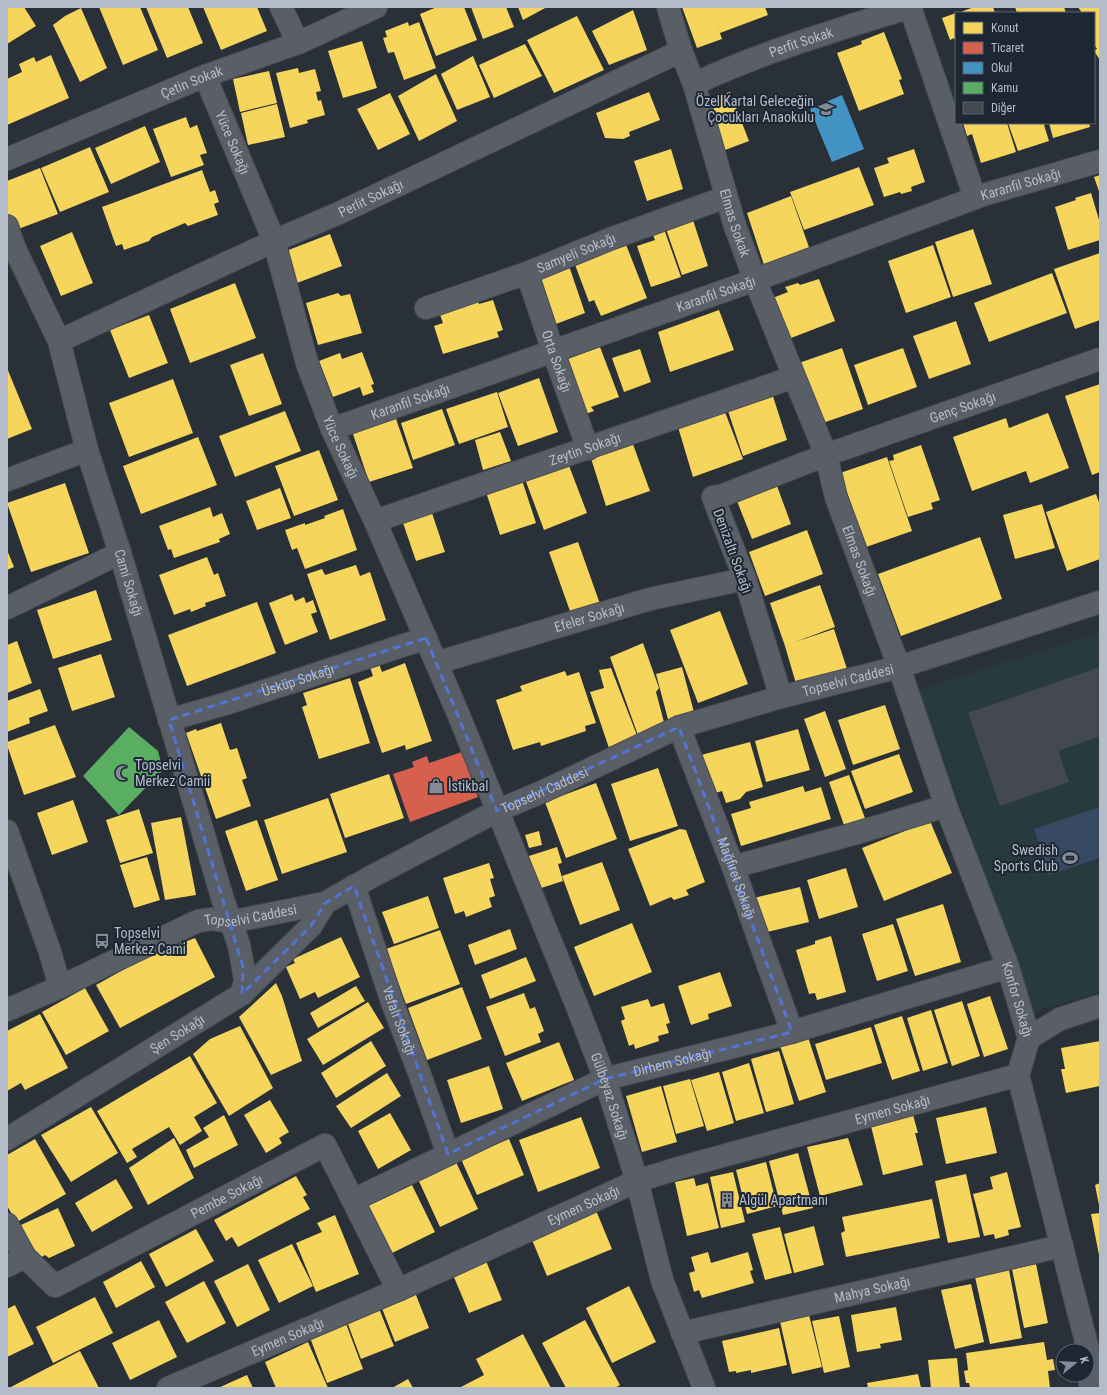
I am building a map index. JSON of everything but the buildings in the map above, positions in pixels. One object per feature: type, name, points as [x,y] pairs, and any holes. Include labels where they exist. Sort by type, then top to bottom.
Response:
[{"type":"street","points":[[281,7],[298,43]]},
{"type":"street","name":"Çetin Sokak","points":[[7,159],[206,76],[298,43],[376,7]]},
{"type":"street","name":"Elmas Sokak","points":[[668,7],[681,51],[694,84],[735,226],[755,280],[826,455]]},
{"type":"street","points":[[910,7],[975,198]]},
{"type":"street","name":"Perfit Sokak","points":[[694,84],[719,72],[776,50],[910,7]]},
{"type":"street","name":"Perlit Sokağı","points":[[59,341],[274,241],[339,213],[681,51]]},
{"type":"street","name":"Yüce Sokağı","points":[[206,76],[274,241],[307,363],[332,429],[375,521],[426,638],[497,811]]},
{"type":"street","name":"Karanfil Sokağı","points":[[332,429],[755,280],[975,198],[1100,161]]},
{"type":"street","name":"Samyeli Sokağı","points":[[426,308],[527,273],[610,239],[726,196]]},
{"type":"street","name":"Cami Sokağı","points":[[7,226],[11,250],[59,341],[87,450],[120,553],[230,922],[239,945],[245,980],[242,994]]},
{"type":"street","name":"Orta Sokağı","points":[[527,273],[553,352],[588,449]]},
{"type":"street","name":"Genç Sokağı","points":[[826,455],[1100,359]]},
{"type":"street","name":"Zeytin Sokağı","points":[[375,521],[794,377]]},
{"type":"street","points":[[7,480],[87,450]]},
{"type":"street","name":"Denizaltı Sokağı","points":[[781,696],[745,579],[713,497],[721,496],[826,455]]},
{"type":"street","name":"Elmas Sokağı","points":[[826,455],[836,497],[898,666]]},
{"type":"street","points":[[7,608],[120,553]]},
{"type":"street","name":"Efeler Sokağı","points":[[436,663],[650,599],[745,579]]},
{"type":"street","name":"Topselvi Caddesi","points":[[7,1010],[60,987],[198,922],[212,919],[230,922],[325,903],[354,886],[497,811],[679,727],[781,696],[898,666],[1100,602]]},
{"type":"street","name":"Üsküp Sokağı","points":[[169,720],[228,703],[426,638]]},
{"type":"street","name":"Konfor Sokağı","points":[[898,666],[946,806],[1008,966],[1029,1038],[1018,1075]]},
{"type":"street","name":"Mağfiret Sokağı","points":[[679,727],[733,867],[792,1032]]},
{"type":"street","points":[[733,867],[946,806]]},
{"type":"street","name":"Gülbeyaz Sokağı","points":[[497,811],[605,1079],[637,1181],[662,1280],[704,1388]]},
{"type":"street","points":[[7,831],[50,952],[60,987]]},
{"type":"street","name":"Vefalı Sokağı","points":[[354,886],[392,1002],[448,1154]]},
{"type":"street","name":"Şen Sokağı","points":[[7,1139],[242,994],[311,926],[325,903]]},
{"type":"street","name":"Dirhem Sokağı","points":[[353,1200],[605,1079],[792,1032],[1008,966]]},
{"type":"street","points":[[1029,1038],[1060,1019],[1100,1006]]},
{"type":"street","points":[[1018,1075],[1062,1246],[1090,1343]]},
{"type":"street","name":"Eymen Sokağı","points":[[168,1388],[398,1290],[637,1181],[682,1167],[1018,1075]]},
{"type":"street","name":"Pembe Sokağı","points":[[7,1224],[16,1262],[55,1286],[325,1145],[398,1290]]},
{"type":"street","name":"Mahya Sokağı","points":[[682,1333],[1062,1246]]},
{"type":"highlighted area","points":[[426,638],[497,811],[679,727],[792,1032],[605,1079],[448,1154],[354,886],[325,903],[311,926],[242,994],[243,967],[169,720]]},
{"type":"green space","points":[[1100,632],[1100,992],[1034,1012],[919,690]]},
{"type":"water","points":[[1100,807],[1100,858],[1049,875],[1034,829]]},
{"type":"place","name":"Özel Kartal Geleceğin Çocukları Anaokulu","points":[[826,109]]},
{"type":"place","name":"Topselvi Merkez Camii","points":[[123,773]]},
{"type":"place","name":"İstikbal","points":[[436,786]]},
{"type":"place","name":"Swedish Sports Club","points":[[1070,858]]},
{"type":"place","name":"Topselvi̇ Merkez Cami̇","points":[[102,941]]},
{"type":"place","name":"Algül Apartmanı","points":[[727,1200]]}]
